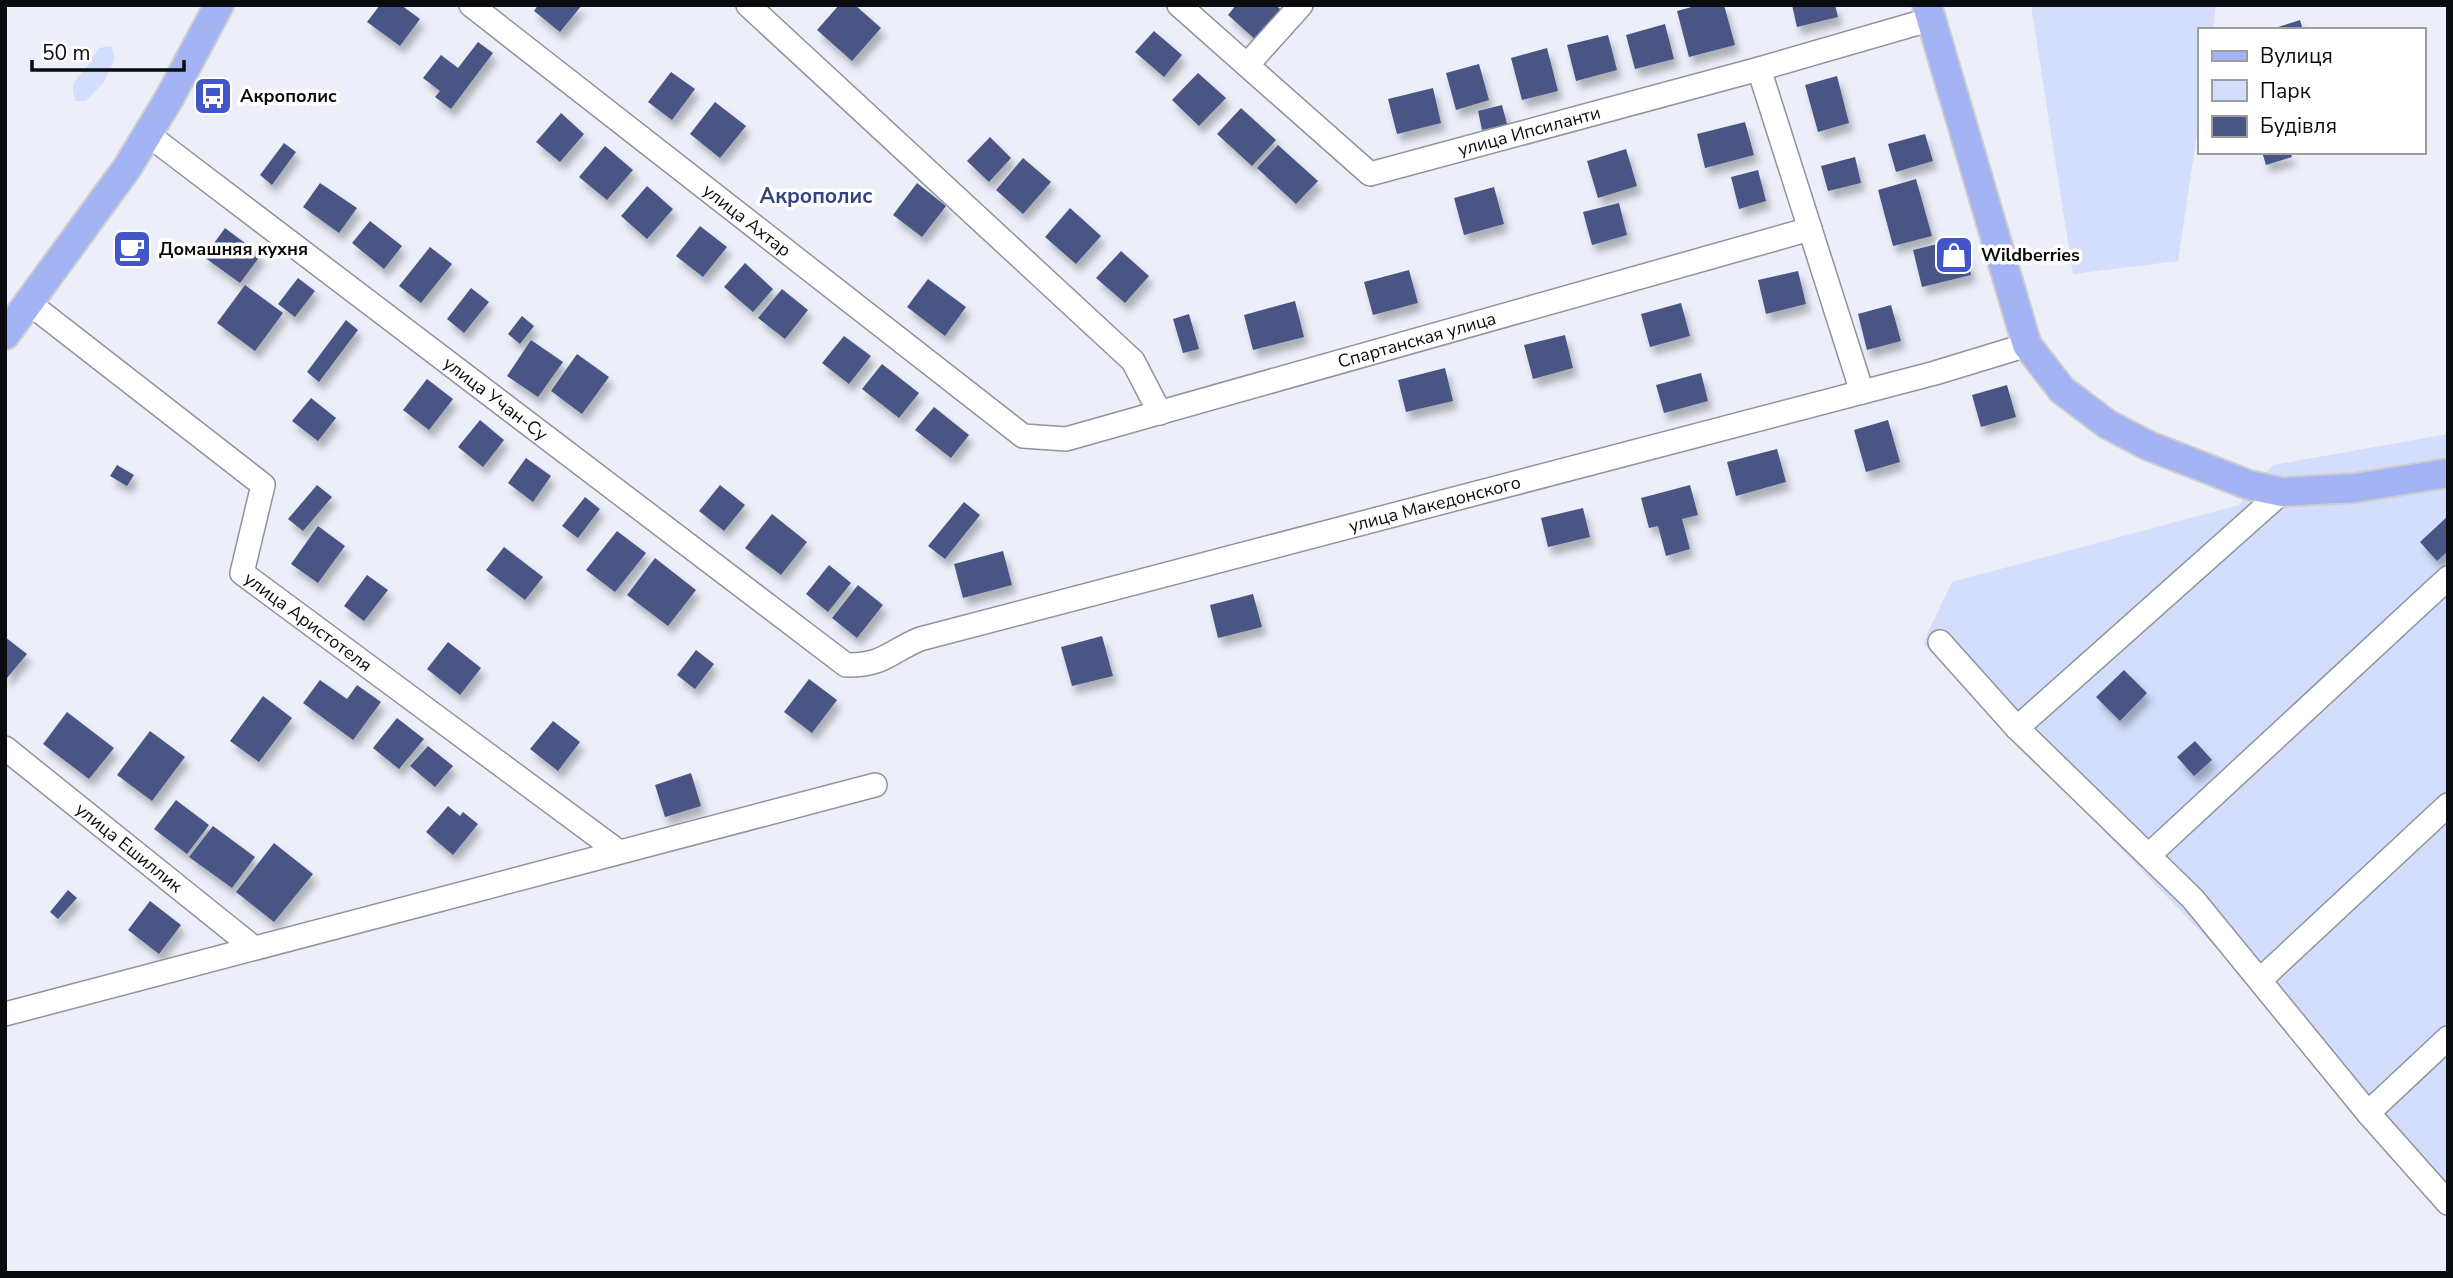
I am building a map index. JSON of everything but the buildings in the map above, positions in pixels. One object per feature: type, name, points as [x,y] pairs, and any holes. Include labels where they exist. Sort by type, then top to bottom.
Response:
[{"type":"main road","points":[[5,335],[127,168],[170,97],[219,5]]},
{"type":"main road","points":[[1930,12],[2027,345],[2063,390],[2107,424],[2149,446],[2249,485],[2282,492],[2355,488],[2448,473]]},
{"type":"street","name":"улица Ахтар","points":[[471,5],[1023,436]]},
{"type":"street","points":[[748,5],[1133,361],[1160,413]]},
{"type":"street","name":"улица Ипсиланти","points":[[1179,5],[1370,174],[1759,69],[1930,12]]},
{"type":"street","points":[[1247,65],[1301,5]]},
{"type":"street","points":[[1759,69],[1862,392]]},
{"type":"street","name":"улица Учан-Су","points":[[146,133],[846,665]]},
{"type":"street","name":"Спартанская улица","points":[[1023,436],[1066,439],[1810,229]]},
{"type":"street","name":"улица Аристотеля","points":[[29,303],[263,485],[243,573],[619,852]]},
{"type":"street","name":"улица Македонского","points":[[846,665],[866,666],[887,658],[902,646],[920,639],[1936,373],[2027,345]]},
{"type":"street","points":[[2017,728],[2282,492]]},
{"type":"street","points":[[2150,855],[2448,578]]},
{"type":"street","points":[[1940,642],[2017,728],[2193,899],[2368,1112],[2448,1202]]},
{"type":"street","name":"улица Ешиллик","points":[[5,748],[254,948]]},
{"type":"street","points":[[5,1014],[875,785]]},
{"type":"street","points":[[2260,980],[2448,805]]},
{"type":"street","points":[[2368,1112],[2448,1038]]},
{"type":"green space","points":[[2031,5],[2216,5],[2213,28],[2198,28],[2198,127],[2178,261],[2073,274]]},
{"type":"green space","points":[[111,46],[115,58],[104,82],[86,101],[76,101],[73,87],[76,80],[99,48]]},
{"type":"green space","points":[[2448,434],[2448,1189],[1923,643],[1952,582],[2239,505],[2273,465]]},
{"type":"place","name":"Акрополис","points":[[213,96]]},
{"type":"place","name":"Домашняя кухня","points":[[132,249]]},
{"type":"place","name":"Wildberries","points":[[1954,255]]},
{"type":"district","name":"Акрополис","points":[[816,196]]}]
